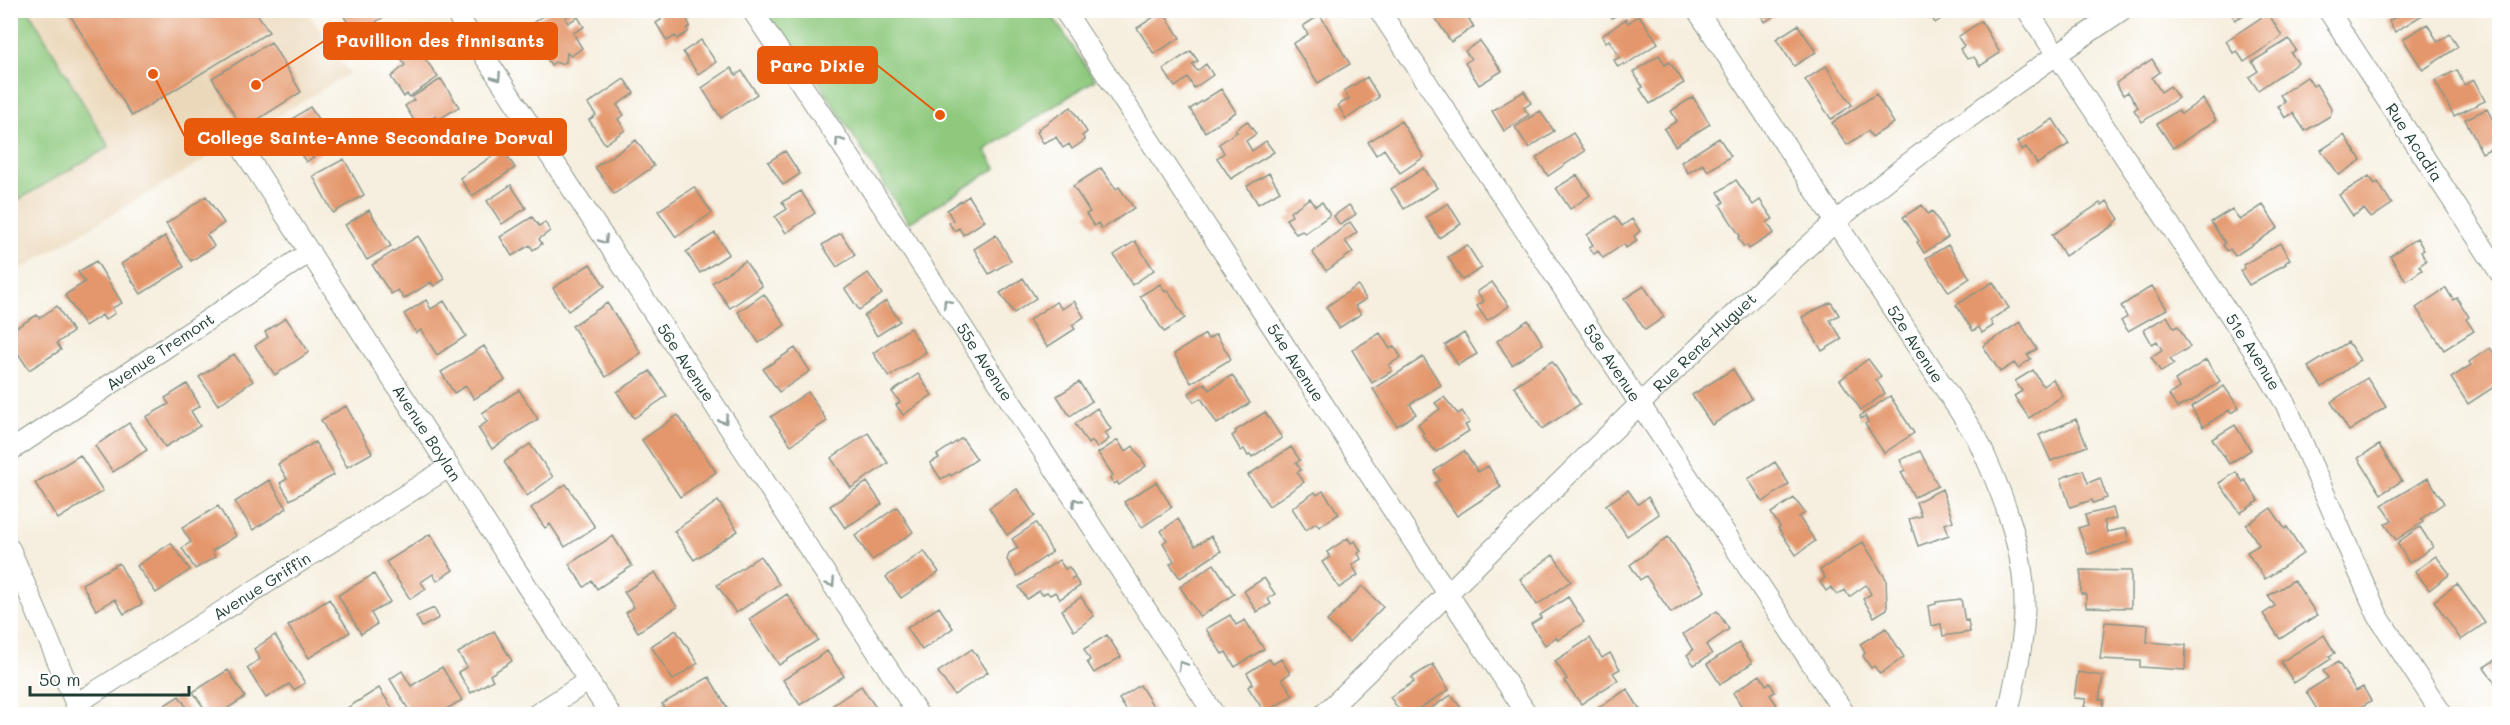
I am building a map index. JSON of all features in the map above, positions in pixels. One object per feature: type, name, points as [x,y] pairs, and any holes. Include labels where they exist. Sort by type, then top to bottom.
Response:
[{"type":"street","name":"56e Avenue","points":[[454,10],[918,714]]},
{"type":"street","name":"55e Avenue","points":[[752,10],[935,285],[1214,714]]},
{"type":"street","name":"54e Avenue","points":[[1064,10],[1527,714]]},
{"type":"street","name":"53e Avenue","points":[[1379,10],[1845,714]]},
{"type":"street","name":"52e Avenue","points":[[1697,10],[1977,438],[1992,472],[2019,555],[2024,592],[2023,630],[2008,714]]},
{"type":"street","name":"51e Avenue","points":[[2027,10],[2251,346],[2286,405],[2378,616],[2442,714]]},
{"type":"street","name":"Rue René-Huguet","points":[[1324,714],[1746,302],[1836,222],[1946,134],[2055,54],[2122,10]]},
{"type":"street","name":"Rue Acadia","points":[[2328,10],[2499,273]]},
{"type":"street","name":"Avenue Boylan","points":[[245,153],[610,714]]},
{"type":"street","name":"Avenue Tremont","points":[[10,451],[310,252]]},
{"type":"street","name":"Avenue Griffin","points":[[78,709],[449,467]]},
{"type":"street","points":[[10,549],[78,709]]},
{"type":"street","points":[[537,714],[588,681]]},
{"type":"shaded area","points":[[10,11],[307,11],[350,73],[11,275]]},
{"type":"green space","points":[[10,11],[29,11],[109,147],[11,204]]},
{"type":"green space","points":[[764,11],[1049,11],[1095,80],[985,150],[996,168],[909,223],[815,76],[809,80]]},
{"type":"building","points":[[67,10],[255,10],[269,32],[132,116]]},
{"type":"building","points":[[349,10],[394,10],[376,22],[389,42],[365,58],[354,41],[361,37],[359,34],[348,41],[341,29],[349,24],[343,15]]},
{"type":"building","points":[[551,10],[571,10],[572,13],[565,18],[568,23],[578,17],[584,27],[573,33],[582,48],[571,56],[567,53],[566,62],[561,64],[555,62],[551,65],[527,27]]},
{"type":"building","points":[[657,10],[683,10],[690,26],[687,29],[688,32],[677,39],[675,36],[667,41],[656,23],[661,20]]},
{"type":"building","points":[[1435,10],[1463,10],[1474,27],[1451,42],[1436,19],[1439,17]]},
{"type":"building","points":[[1607,10],[1623,10],[1612,18]]},
{"type":"building","points":[[1758,10],[1784,10],[1765,22]]},
{"type":"building","points":[[1927,10],[1954,10],[1935,23]]},
{"type":"building","points":[[2229,10],[2252,10],[2235,20]]},
{"type":"building","points":[[2390,10],[2422,10],[2424,14],[2395,32],[2389,21],[2394,18]]},
{"type":"building","points":[[1163,11],[1180,38],[1154,54],[1137,28]]},
{"type":"building","points":[[2268,13],[2282,36],[2244,62],[2237,51],[2233,53],[2226,41]]},
{"type":"building","points":[[1320,15],[1350,64],[1318,83],[1293,44],[1308,34],[1303,26]]},
{"type":"building","points":[[1639,15],[1658,43],[1625,65],[1624,63],[1618,67],[1614,60],[1620,57],[1609,40],[1606,42],[1602,36],[1626,19],[1628,23]]},
{"type":"building","points":[[1981,21],[2000,53],[1980,66],[1974,57],[1967,59],[1960,49],[1964,46],[1958,37]]},
{"type":"building","points":[[2427,24],[2438,42],[2450,34],[2458,47],[2423,70],[2403,39]]},
{"type":"building","points":[[1798,25],[1816,52],[1794,66],[1776,39]]},
{"type":"building","points":[[2289,39],[2296,50],[2291,53],[2298,63],[2258,90],[2249,77],[2258,71],[2252,62]]},
{"type":"building","points":[[701,40],[716,62],[698,74],[683,52]]},
{"type":"building","points":[[1480,41],[1502,71],[1479,85],[1465,63],[1471,59],[1465,51]]},
{"type":"building","points":[[271,42],[301,92],[243,129],[212,78]]},
{"type":"building","points":[[417,47],[438,77],[409,97],[407,94],[404,97],[391,77],[405,65],[400,58]]},
{"type":"building","points":[[1191,51],[1198,61],[1192,64],[1197,71],[1206,64],[1213,75],[1194,88],[1188,78],[1175,87],[1163,69]]},
{"type":"building","points":[[1659,55],[1665,65],[1669,62],[1684,83],[1650,104],[1633,72]]},
{"type":"building","points":[[2152,59],[2160,72],[2152,78],[2161,92],[2170,86],[2178,98],[2142,122],[2134,110],[2138,107],[2128,92],[2123,95],[2116,83]]},
{"type":"building","points":[[1826,66],[1852,105],[1831,119],[1805,80]]},
{"type":"building","points":[[731,68],[736,75],[742,71],[757,94],[721,118],[702,88]]},
{"type":"building","points":[[2457,70],[2464,85],[2474,80],[2485,101],[2454,116],[2435,81]]},
{"type":"building","points":[[1367,77],[1379,97],[1346,119],[1338,105],[1349,99],[1344,91]]},
{"type":"building","points":[[2307,77],[2313,86],[2316,84],[2332,109],[2330,116],[2305,131],[2293,113],[2285,118],[2278,106],[2285,102],[2280,95]]},
{"type":"building","points":[[441,79],[459,107],[438,120],[436,116],[417,125],[405,106],[414,100],[412,97]]},
{"type":"building","points":[[624,79],[634,93],[617,105],[624,115],[618,119],[625,130],[605,144],[589,120],[596,115],[588,104]]},
{"type":"building","points":[[1221,89],[1236,112],[1205,132],[1190,109]]},
{"type":"building","points":[[1524,91],[1531,103],[1524,108],[1529,115],[1504,131],[1492,111]]},
{"type":"building","points":[[1876,94],[1894,123],[1872,137],[1868,131],[1847,145],[1832,123]]},
{"type":"building","points":[[1693,97],[1710,124],[1675,146],[1664,129],[1677,121],[1671,111]]},
{"type":"building","points":[[2203,99],[2216,120],[2173,148],[2157,124],[2178,110],[2181,114]]},
{"type":"building","points":[[310,107],[334,143],[306,162],[282,126]]},
{"type":"building","points":[[1071,107],[1087,132],[1082,136],[1085,140],[1072,149],[1069,144],[1063,148],[1056,137],[1043,143],[1037,132],[1038,129]]},
{"type":"building","points":[[2487,109],[2500,134],[2500,144],[2482,153],[2465,119]]},
{"type":"building","points":[[1540,111],[1554,131],[1529,148],[1515,127]]},
{"type":"building","points":[[2053,119],[2069,144],[2037,164],[2026,147],[2021,150],[2017,142]]},
{"type":"building","points":[[1247,121],[1256,134],[1246,141],[1252,151],[1266,141],[1274,152],[1231,179],[1217,158],[1224,153],[1219,144],[1237,132],[1235,130]]},
{"type":"building","points":[[1401,121],[1424,157],[1400,173],[1384,149],[1376,155],[1368,142]]},
{"type":"building","points":[[1573,133],[1585,151],[1548,176],[1536,158]]},
{"type":"building","points":[[2344,135],[2361,160],[2339,175],[2321,150]]},
{"type":"building","points":[[1719,138],[1731,156],[1708,171],[1703,164],[1688,173],[1681,162]]},
{"type":"building","points":[[636,140],[654,166],[614,194],[595,167]]},
{"type":"building","points":[[503,149],[515,168],[472,196],[460,178]]},
{"type":"building","points":[[785,151],[800,174],[783,185],[768,162]]},
{"type":"building","points":[[2500,155],[2500,176],[2491,159]]},
{"type":"building","points":[[344,159],[364,195],[333,213],[313,176]]},
{"type":"building","points":[[1101,168],[1134,208],[1102,229],[1098,223],[1094,226],[1086,214],[1090,212],[1073,186]]},
{"type":"building","points":[[1424,168],[1437,188],[1404,209],[1391,189]]},
{"type":"building","points":[[1269,173],[1280,191],[1258,204],[1247,186]]},
{"type":"building","points":[[1577,175],[1590,195],[1570,209],[1556,188]]},
{"type":"building","points":[[2369,176],[2375,184],[2378,182],[2392,204],[2371,218],[2364,209],[2353,216],[2339,195]]},
{"type":"building","points":[[1736,180],[1753,205],[1760,200],[1773,219],[1767,222],[1774,233],[1749,249],[1747,245],[1744,247],[1738,238],[1740,236],[1720,205],[1724,202],[1718,192]]},
{"type":"building","points":[[511,185],[526,208],[502,224],[487,201]]},
{"type":"building","points":[[694,187],[712,213],[676,237],[658,211]]},
{"type":"building","points":[[801,191],[815,213],[786,233],[775,217],[787,209],[782,202]]},
{"type":"building","points":[[206,196],[224,223],[207,235],[214,246],[191,261],[166,224]]},
{"type":"building","points":[[969,196],[985,221],[963,235],[959,228],[954,231],[949,223],[953,220],[947,210]]},
{"type":"building","points":[[1310,198],[1315,206],[1322,202],[1330,215],[1305,233],[1302,231],[1296,234],[1286,219],[1292,216],[1290,212]]},
{"type":"building","points":[[2107,201],[2119,219],[2114,225],[2065,256],[2052,235],[2100,203],[2102,205]]},
{"type":"building","points":[[1448,203],[1461,224],[1439,238],[1426,217]]},
{"type":"building","points":[[1349,205],[1356,214],[1340,225],[1334,216]]},
{"type":"building","points":[[1922,205],[1928,214],[1932,211],[1948,237],[1924,253],[1903,217]]},
{"type":"building","points":[[2263,205],[2278,228],[2235,256],[2230,249],[2227,251],[2223,245],[2225,243],[2211,222],[2232,209],[2240,220]]},
{"type":"building","points":[[369,210],[391,246],[367,260],[345,225]]},
{"type":"building","points":[[1615,216],[1622,226],[1632,219],[1640,231],[1634,236],[1637,241],[1626,248],[1624,244],[1603,258],[1598,251],[1594,254],[1589,247],[1593,245],[1587,235]]},
{"type":"building","points":[[532,217],[539,226],[545,222],[550,231],[539,239],[542,244],[533,250],[530,245],[512,256],[500,237]]},
{"type":"building","points":[[1350,222],[1357,232],[1345,241],[1353,252],[1326,271],[1312,252]]},
{"type":"building","points":[[715,233],[729,254],[700,273],[686,252]]},
{"type":"building","points":[[841,233],[855,255],[837,267],[822,245]]},
{"type":"building","points":[[996,235],[1011,261],[989,274],[974,249]]},
{"type":"building","points":[[165,236],[184,267],[141,294],[121,264]]},
{"type":"building","points":[[418,236],[445,279],[434,286],[431,282],[404,299],[398,290],[391,294],[372,265]]},
{"type":"building","points":[[2417,238],[2424,250],[2421,252],[2426,261],[2419,266],[2422,270],[2406,281],[2390,256]]},
{"type":"building","points":[[1135,241],[1154,270],[1132,285],[1114,255]]},
{"type":"building","points":[[2280,243],[2290,259],[2286,264],[2249,285],[2240,271],[2245,268],[2243,265]]},
{"type":"building","points":[[1467,245],[1482,268],[1462,280],[1448,257]]},
{"type":"building","points":[[1948,245],[1970,278],[1949,292],[1926,258]]},
{"type":"building","points":[[96,261],[122,303],[112,308],[115,313],[105,320],[102,315],[85,326],[65,295],[85,282],[78,272]]},
{"type":"building","points":[[745,261],[762,286],[730,308],[712,283]]},
{"type":"building","points":[[590,264],[605,286],[568,311],[553,288]]},
{"type":"building","points":[[868,273],[882,294],[859,310],[845,289]]},
{"type":"building","points":[[1023,278],[1036,298],[1014,313],[1000,293]]},
{"type":"building","points":[[1492,282],[1509,306],[1487,321],[1477,306],[1484,301],[1477,292]]},
{"type":"building","points":[[1993,282],[2009,308],[1990,320],[1993,326],[1982,333],[1979,327],[1973,331],[1956,305]]},
{"type":"building","points":[[1160,284],[1165,292],[1168,290],[1185,318],[1164,332],[1140,296]]},
{"type":"building","points":[[1358,285],[1366,299],[1355,306],[1361,314],[1339,328],[1326,307]]},
{"type":"building","points":[[1644,286],[1664,317],[1645,330],[1624,299]]},
{"type":"building","points":[[2152,286],[2167,309],[2128,331],[2121,321],[2127,317],[2121,306]]},
{"type":"building","points":[[2446,288],[2453,300],[2457,298],[2469,317],[2466,319],[2474,331],[2444,350],[2416,308]]},
{"type":"building","points":[[764,294],[785,325],[759,343],[738,312]]},
{"type":"building","points":[[426,300],[431,309],[444,301],[466,336],[437,355],[421,330],[416,333],[404,314]]},
{"type":"building","points":[[886,301],[900,321],[877,336],[864,316]]},
{"type":"building","points":[[1074,301],[1084,317],[1072,325],[1075,329],[1047,347],[1029,320],[1056,302],[1062,309]]},
{"type":"building","points":[[1831,302],[1839,315],[1830,320],[1842,339],[1822,351],[1802,317]]},
{"type":"building","points":[[607,303],[641,353],[606,377],[572,326]]},
{"type":"building","points":[[57,306],[73,332],[57,343],[61,350],[29,370],[10,341],[10,331],[37,315],[39,318]]},
{"type":"building","points":[[2167,316],[2174,328],[2178,326],[2190,347],[2170,359],[2174,364],[2161,372],[2151,357],[2162,350],[2157,341],[2152,344],[2144,330]]},
{"type":"building","points":[[286,318],[309,352],[275,375],[255,346],[268,337],[265,332]]},
{"type":"building","points":[[1528,320],[1543,344],[1512,365],[1497,341]]},
{"type":"building","points":[[2020,322],[2037,349],[2027,355],[2031,359],[2018,368],[2014,363],[2000,372],[1983,346]]},
{"type":"building","points":[[910,328],[926,352],[889,377],[873,353]]},
{"type":"building","points":[[1380,333],[1390,349],[1394,346],[1401,357],[1389,365],[1392,371],[1372,383],[1352,350]]},
{"type":"building","points":[[1464,333],[1477,354],[1458,365],[1445,345]]},
{"type":"building","points":[[1205,334],[1208,339],[1216,334],[1231,359],[1191,383],[1174,354]]},
{"type":"building","points":[[2348,342],[2360,360],[2322,387],[2308,367]]},
{"type":"building","points":[[484,346],[505,380],[474,399],[466,386],[454,393],[441,372]]},
{"type":"building","points":[[795,348],[810,371],[779,392],[763,369]]},
{"type":"building","points":[[2490,348],[2500,362],[2500,383],[2468,404],[2451,378],[2471,365],[2469,362]]},
{"type":"building","points":[[234,354],[253,381],[218,405],[199,377]]},
{"type":"building","points":[[1423,357],[1441,385],[1410,404],[1416,414],[1397,426],[1373,389]]},
{"type":"building","points":[[1868,359],[1881,376],[1876,380],[1885,393],[1861,410],[1840,380]]},
{"type":"building","points":[[2206,360],[2220,381],[2189,403],[2177,408],[2169,395],[2179,388],[2175,380]]},
{"type":"building","points":[[1552,361],[1580,404],[1542,429],[1514,386]]},
{"type":"building","points":[[1733,369],[1752,399],[1712,425],[1692,395]]},
{"type":"building","points":[[2033,370],[2043,386],[2053,379],[2063,396],[2029,418],[2014,396],[2022,391],[2015,381]]},
{"type":"building","points":[[650,371],[667,396],[634,418],[617,392]]},
{"type":"building","points":[[918,374],[932,395],[903,415],[896,405],[900,402],[892,392]]},
{"type":"building","points":[[1232,375],[1250,403],[1217,424],[1201,398],[1194,402],[1189,393],[1205,383],[1209,390]]},
{"type":"building","points":[[2367,378],[2386,407],[2349,431],[2331,402]]},
{"type":"building","points":[[1079,382],[1092,401],[1070,416],[1057,396]]},
{"type":"building","points":[[187,384],[200,406],[191,411],[200,426],[165,447],[146,417],[169,404],[165,398]]},
{"type":"building","points":[[2224,386],[2239,408],[2231,413],[2229,410],[2203,427],[2191,407]]},
{"type":"building","points":[[519,390],[538,419],[492,449],[478,428],[487,422],[482,413]]},
{"type":"building","points":[[808,392],[827,421],[791,445],[771,417]]},
{"type":"building","points":[[1890,396],[1914,433],[1884,453],[1865,424],[1868,422],[1865,416],[1861,419],[1860,416]]},
{"type":"building","points":[[1444,397],[1458,414],[1462,411],[1470,423],[1465,425],[1469,431],[1436,452],[1422,435],[1424,434],[1418,424],[1440,409],[1435,403]]},
{"type":"building","points":[[346,406],[372,453],[347,467],[321,420]]},
{"type":"building","points":[[1097,408],[1111,429],[1105,433],[1109,439],[1097,448],[1092,441],[1088,444],[1075,424]]},
{"type":"building","points":[[1265,412],[1282,438],[1252,457],[1250,454],[1248,456],[1244,449],[1241,451],[1232,436],[1236,433],[1235,431]]},
{"type":"building","points":[[678,415],[716,472],[680,497],[642,440]]},
{"type":"building","points":[[2076,419],[2087,446],[2051,461],[2039,435]]},
{"type":"building","points":[[129,423],[147,450],[113,472],[95,446]]},
{"type":"building","points":[[2235,425],[2251,450],[2229,464],[2212,439]]},
{"type":"building","points":[[868,433],[888,463],[851,488],[831,458]]},
{"type":"building","points":[[962,438],[977,459],[951,476],[950,474],[941,479],[930,463],[939,458],[937,455]]},
{"type":"building","points":[[1118,440],[1125,452],[1133,446],[1146,466],[1119,485],[1117,482],[1114,484],[1110,478],[1113,475],[1098,453]]},
{"type":"building","points":[[315,442],[334,475],[290,500],[280,483],[287,479],[278,464]]},
{"type":"building","points":[[530,444],[553,477],[527,496],[504,462]]},
{"type":"building","points":[[2379,445],[2402,481],[2381,494],[2358,458]]},
{"type":"building","points":[[1291,447],[1300,460],[1296,463],[1301,470],[1297,472],[1304,482],[1269,506],[1248,475]]},
{"type":"building","points":[[1464,451],[1478,472],[1488,466],[1501,487],[1457,516],[1435,483],[1440,480],[1434,471]]},
{"type":"building","points":[[1920,451],[1938,486],[1914,497],[1901,472],[1905,470],[1900,460]]},
{"type":"building","points":[[80,455],[103,491],[58,519],[35,483]]},
{"type":"building","points":[[1775,462],[1789,484],[1763,502],[1748,479]]},
{"type":"building","points":[[2083,470],[2088,483],[2100,478],[2107,498],[2070,507],[2061,478]]},
{"type":"building","points":[[2236,472],[2243,482],[2245,480],[2259,501],[2240,513],[2219,483]]},
{"type":"building","points":[[2428,478],[2444,503],[2421,519],[2423,522],[2396,540],[2385,524],[2392,520],[2382,505]]},
{"type":"building","points":[[269,480],[287,508],[253,530],[235,502]]},
{"type":"building","points":[[867,482],[882,504],[845,528],[830,506]]},
{"type":"building","points":[[1156,482],[1172,507],[1142,527],[1124,502]]},
{"type":"building","points":[[566,484],[595,527],[565,547],[550,524],[545,528],[531,508]]},
{"type":"building","points":[[1017,489],[1035,516],[1007,535],[989,508]]},
{"type":"building","points":[[1942,489],[1953,521],[1945,524],[1949,535],[1918,546],[1909,519],[1921,516],[1916,502]]},
{"type":"building","points":[[1628,490],[1638,504],[1648,497],[1659,514],[1627,536],[1606,505]]},
{"type":"building","points":[[1323,491],[1339,514],[1319,527],[1316,523],[1306,530],[1292,508],[1315,492],[1317,495]]},
{"type":"building","points":[[1794,498],[1805,513],[1799,517],[1815,541],[1796,555],[1771,513]]},
{"type":"building","points":[[718,501],[738,531],[694,560],[674,531]]},
{"type":"building","points":[[218,506],[236,536],[212,551],[215,557],[195,569],[182,548],[191,542],[182,528]]},
{"type":"building","points":[[897,507],[913,532],[872,560],[855,536]]},
{"type":"building","points":[[2113,508],[2116,519],[2104,521],[2107,532],[2126,528],[2129,542],[2088,554],[2078,528],[2088,525],[2085,515]]},
{"type":"building","points":[[2271,508],[2304,553],[2265,579],[2247,552],[2259,545],[2246,525]]},
{"type":"building","points":[[1178,519],[1195,546],[1211,536],[1221,551],[1180,578],[1170,564],[1174,561],[1163,543],[1167,540],[1161,531]]},
{"type":"building","points":[[1036,523],[1052,552],[1017,576],[1007,560],[1009,553],[1018,548],[1012,539]]},
{"type":"building","points":[[2420,527],[2433,547],[2409,563],[2397,543]]},
{"type":"building","points":[[430,534],[453,570],[437,581],[433,574],[421,582],[426,589],[410,599],[386,562]]},
{"type":"building","points":[[613,536],[632,566],[597,589],[592,581],[584,587],[569,564]]},
{"type":"building","points":[[1668,537],[1705,591],[1671,613],[1646,576],[1640,580],[1630,565]]},
{"type":"building","points":[[1348,538],[1351,543],[1355,541],[1361,551],[1358,553],[1361,559],[1352,565],[1358,575],[1339,588],[1322,562],[1330,557],[1327,552]]},
{"type":"building","points":[[1863,542],[1886,579],[1887,609],[1874,617],[1863,599],[1871,594],[1866,585],[1849,597],[1845,590],[1837,595],[1831,587],[1826,591],[1820,582],[1825,578],[1820,570]]},
{"type":"building","points":[[171,543],[190,570],[156,593],[137,566]]},
{"type":"building","points":[[924,551],[939,572],[901,598],[886,577]]},
{"type":"building","points":[[1553,555],[1571,581],[1537,605],[1520,579]]},
{"type":"building","points":[[760,556],[779,584],[736,613],[717,585]]},
{"type":"building","points":[[2436,556],[2450,574],[2429,590],[2415,571]]},
{"type":"building","points":[[1059,560],[1065,569],[1069,567],[1075,576],[1071,579],[1075,578],[1080,586],[1060,599],[1055,592],[1042,595],[1039,591],[1027,599],[1019,587]]},
{"type":"building","points":[[119,563],[142,604],[124,614],[115,599],[96,610],[82,584]]},
{"type":"building","points":[[1214,564],[1234,594],[1200,617],[1180,587]]},
{"type":"building","points":[[2081,570],[2131,571],[2131,608],[2086,607],[2086,594],[2081,594]]},
{"type":"building","points":[[655,572],[677,607],[638,632],[626,613],[634,607],[624,592]]},
{"type":"building","points":[[374,574],[390,602],[371,613],[377,624],[361,634],[338,595]]},
{"type":"building","points":[[1264,578],[1275,594],[1268,599],[1271,604],[1257,612],[1244,591]]},
{"type":"building","points":[[2294,580],[2317,615],[2280,639],[2263,614],[2275,606],[2268,596]]},
{"type":"building","points":[[2457,584],[2485,623],[2461,640],[2434,601]]},
{"type":"building","points":[[1362,586],[1383,607],[1349,642],[1327,621]]},
{"type":"building","points":[[787,594],[818,640],[779,665],[749,619]]},
{"type":"building","points":[[1081,597],[1094,616],[1074,631],[1062,610]]},
{"type":"building","points":[[1568,597],[1584,622],[1558,640],[1556,637],[1545,645],[1531,624],[1541,618],[1540,615]]},
{"type":"building","points":[[329,599],[350,632],[309,658],[288,626]]},
{"type":"building","points":[[1961,599],[1965,621],[1968,620],[1970,632],[1943,636],[1941,624],[1931,626],[1928,606],[1936,602]]},
{"type":"building","points":[[939,607],[953,628],[922,650],[907,628]]},
{"type":"building","points":[[434,608],[439,618],[422,627],[416,616]]},
{"type":"building","points":[[1717,611],[1729,629],[1706,645],[1712,654],[1694,665],[1687,655],[1693,650],[1683,634]]},
{"type":"building","points":[[1230,615],[1236,625],[1245,620],[1264,649],[1235,667],[1226,652],[1222,654],[1206,629]]},
{"type":"building","points":[[2105,622],[2148,625],[2147,642],[2186,645],[2185,670],[2140,667],[2140,661],[2100,659]]},
{"type":"building","points":[[1886,628],[1904,657],[1880,674],[1874,666],[1871,668],[1863,656],[1865,653],[1860,644]]},
{"type":"building","points":[[676,630],[698,663],[673,680],[651,646]]},
{"type":"building","points":[[494,631],[512,661],[490,675],[493,680],[471,693],[458,672],[467,667],[458,653]]},
{"type":"building","points":[[275,635],[305,683],[294,690],[289,684],[266,698],[247,668],[260,659],[254,649]]},
{"type":"building","points":[[1107,635],[1121,657],[1094,673],[1087,662],[1090,660],[1084,649]]},
{"type":"building","points":[[2324,635],[2335,653],[2329,656],[2331,659],[2294,683],[2281,662]]},
{"type":"building","points":[[1590,638],[1602,658],[1610,653],[1620,669],[1613,673],[1618,680],[1581,704],[1564,681],[1567,679],[1555,661]]},
{"type":"building","points":[[1739,643],[1752,663],[1720,684],[1707,664]]},
{"type":"building","points":[[972,649],[988,672],[954,695],[938,672]]},
{"type":"building","points":[[827,651],[844,676],[800,705],[783,680]]},
{"type":"building","points":[[2500,657],[2500,690],[2484,667]]},
{"type":"building","points":[[1269,659],[1273,664],[1281,659],[1290,673],[1282,679],[1293,695],[1265,713],[1248,687],[1253,683],[1247,673]]},
{"type":"building","points":[[2338,662],[2356,691],[2363,687],[2371,701],[2349,714],[2320,714],[2306,692],[2328,678],[2323,671]]},
{"type":"building","points":[[1433,664],[1449,690],[1410,714],[1402,714],[1390,697],[1414,682],[1411,678]]},
{"type":"building","points":[[442,667],[462,700],[438,714],[411,714],[390,679],[402,671],[411,686]]},
{"type":"building","points":[[228,670],[245,697],[219,714],[208,714],[193,692]]},
{"type":"building","points":[[2078,672],[2103,676],[2099,699],[2104,700],[2102,710],[2084,707],[2086,699],[2074,698]]},
{"type":"building","points":[[1760,675],[1766,685],[1770,683],[1775,692],[1770,695],[1777,705],[1762,714],[1747,714],[1733,693]]},
{"type":"building","points":[[709,677],[731,714],[668,714],[662,704]]},
{"type":"building","points":[[1140,685],[1155,709],[1146,714],[1129,714],[1119,699]]},
{"type":"building","points":[[861,686],[879,712],[875,714],[820,714]]},
{"type":"building","points":[[379,688],[396,714],[347,714],[344,710]]},
{"type":"building","points":[[1627,689],[1643,714],[1602,714],[1598,708]]},
{"type":"building","points":[[1451,695],[1465,713],[1431,714],[1428,710]]},
{"type":"building","points":[[179,696],[191,714],[160,714],[157,710]]},
{"type":"place","name":"College Sainte-Anne Secondaire Dorval","points":[[153,74]]},
{"type":"place","name":"Pavillion des finnisants","points":[[256,85]]},
{"type":"place","name":"Parc Dixie","points":[[940,115]]}]
